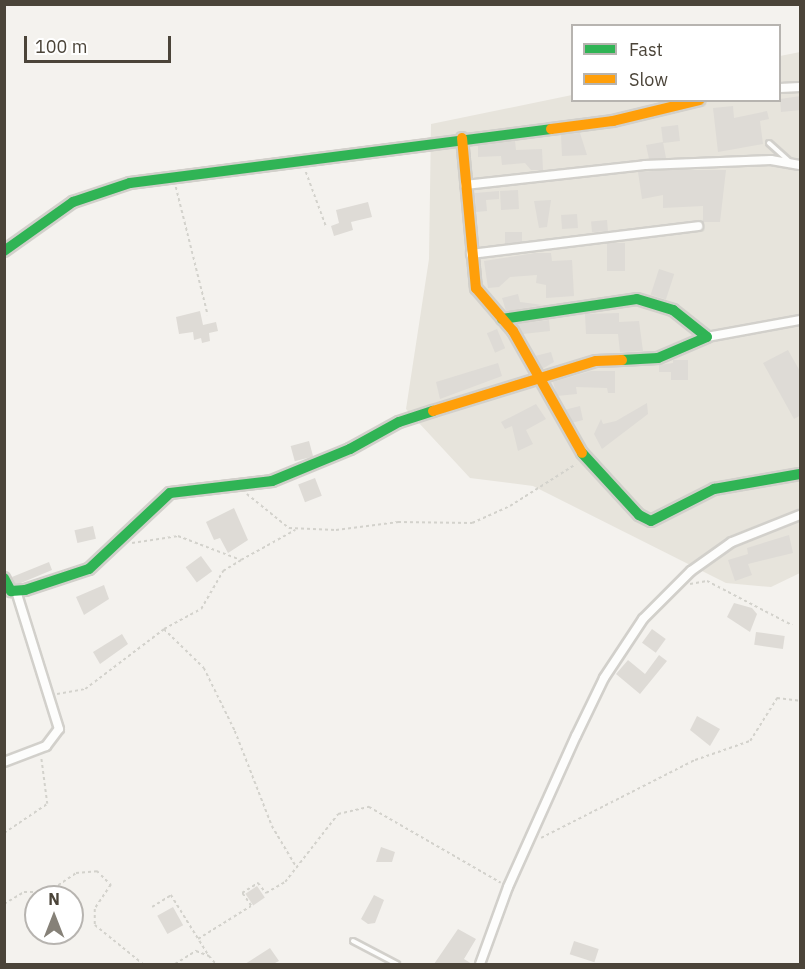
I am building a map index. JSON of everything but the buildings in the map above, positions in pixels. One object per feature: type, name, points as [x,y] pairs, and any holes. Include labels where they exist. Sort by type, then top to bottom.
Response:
[{"type":"street","points":[[781,88],[801,87]]},
{"type":"street","points":[[4,251],[73,202],[130,183],[462,138],[613,121],[691,102]]},
{"type":"street","points":[[462,138],[471,254],[476,288],[513,331],[537,379],[585,458],[639,515],[651,521],[714,489],[801,474]]},
{"type":"street","points":[[465,185],[645,165],[771,160],[796,164]]},
{"type":"street","points":[[471,254],[699,226]]},
{"type":"street","points":[[502,319],[637,299],[673,310],[707,337]]},
{"type":"street","points":[[4,578],[11,591],[16,591],[57,582],[89,569],[170,493],[272,481],[350,449],[399,422],[596,361],[658,358],[707,337],[801,320]]},
{"type":"street","points":[[480,964],[508,887],[604,678],[642,619],[674,587],[732,542],[801,515]]},
{"type":"street","points":[[4,762],[40,748],[59,729],[16,591]]},
{"type":"lane","points":[[769,143],[796,164]]},
{"type":"lane","points":[[353,940],[397,964]]},
{"type":"path","points":[[302,159],[326,226]]},
{"type":"path","points":[[174,177],[208,315]]},
{"type":"path","points":[[239,484],[272,516],[297,529],[336,530],[398,522],[472,523],[510,506],[585,458]]},
{"type":"path","points":[[50,696],[85,689],[164,628],[201,609],[223,571],[297,529]]},
{"type":"path","points":[[113,546],[178,536],[241,560]]},
{"type":"path","points":[[674,587],[707,581],[792,625]]},
{"type":"path","points":[[164,628],[204,668],[235,731],[272,826],[297,869]]},
{"type":"path","points":[[527,845],[695,760],[750,741],[777,698],[801,700]]},
{"type":"path","points":[[4,833],[47,804],[40,748]]},
{"type":"path","points":[[198,939],[251,906],[242,893],[258,883],[266,893],[297,869],[338,814],[369,807],[508,887]]},
{"type":"path","points":[[4,904],[24,892],[48,892],[76,873],[97,871],[111,885],[95,909],[95,925],[143,964]]},
{"type":"path","points":[[152,907],[171,895],[208,956],[216,964]]},
{"type":"path","points":[[177,964],[196,951],[208,956]]},
{"type":"shaded area","points":[[800,52],[800,573],[771,587],[726,583],[533,486],[470,478],[406,409],[429,259],[431,124],[571,95],[571,102],[781,102],[781,56]]},
{"type":"traffic: fast","points":[[4,251],[73,202],[130,183],[551,129]]},
{"type":"traffic: fast","points":[[502,319],[637,299],[673,310],[707,337],[658,358],[622,360]]},
{"type":"traffic: fast","points":[[4,578],[11,591],[25,590],[89,569],[170,493],[272,481],[350,449],[399,422],[433,411]]},
{"type":"traffic: fast","points":[[582,453],[639,515],[651,521],[714,489],[800,474]]},
{"type":"traffic: slow","points":[[551,129],[613,121],[692,102]]},
{"type":"traffic: slow","points":[[462,138],[476,288],[513,331],[582,453]]},
{"type":"traffic: slow","points":[[433,411],[596,361],[622,360]]}]
